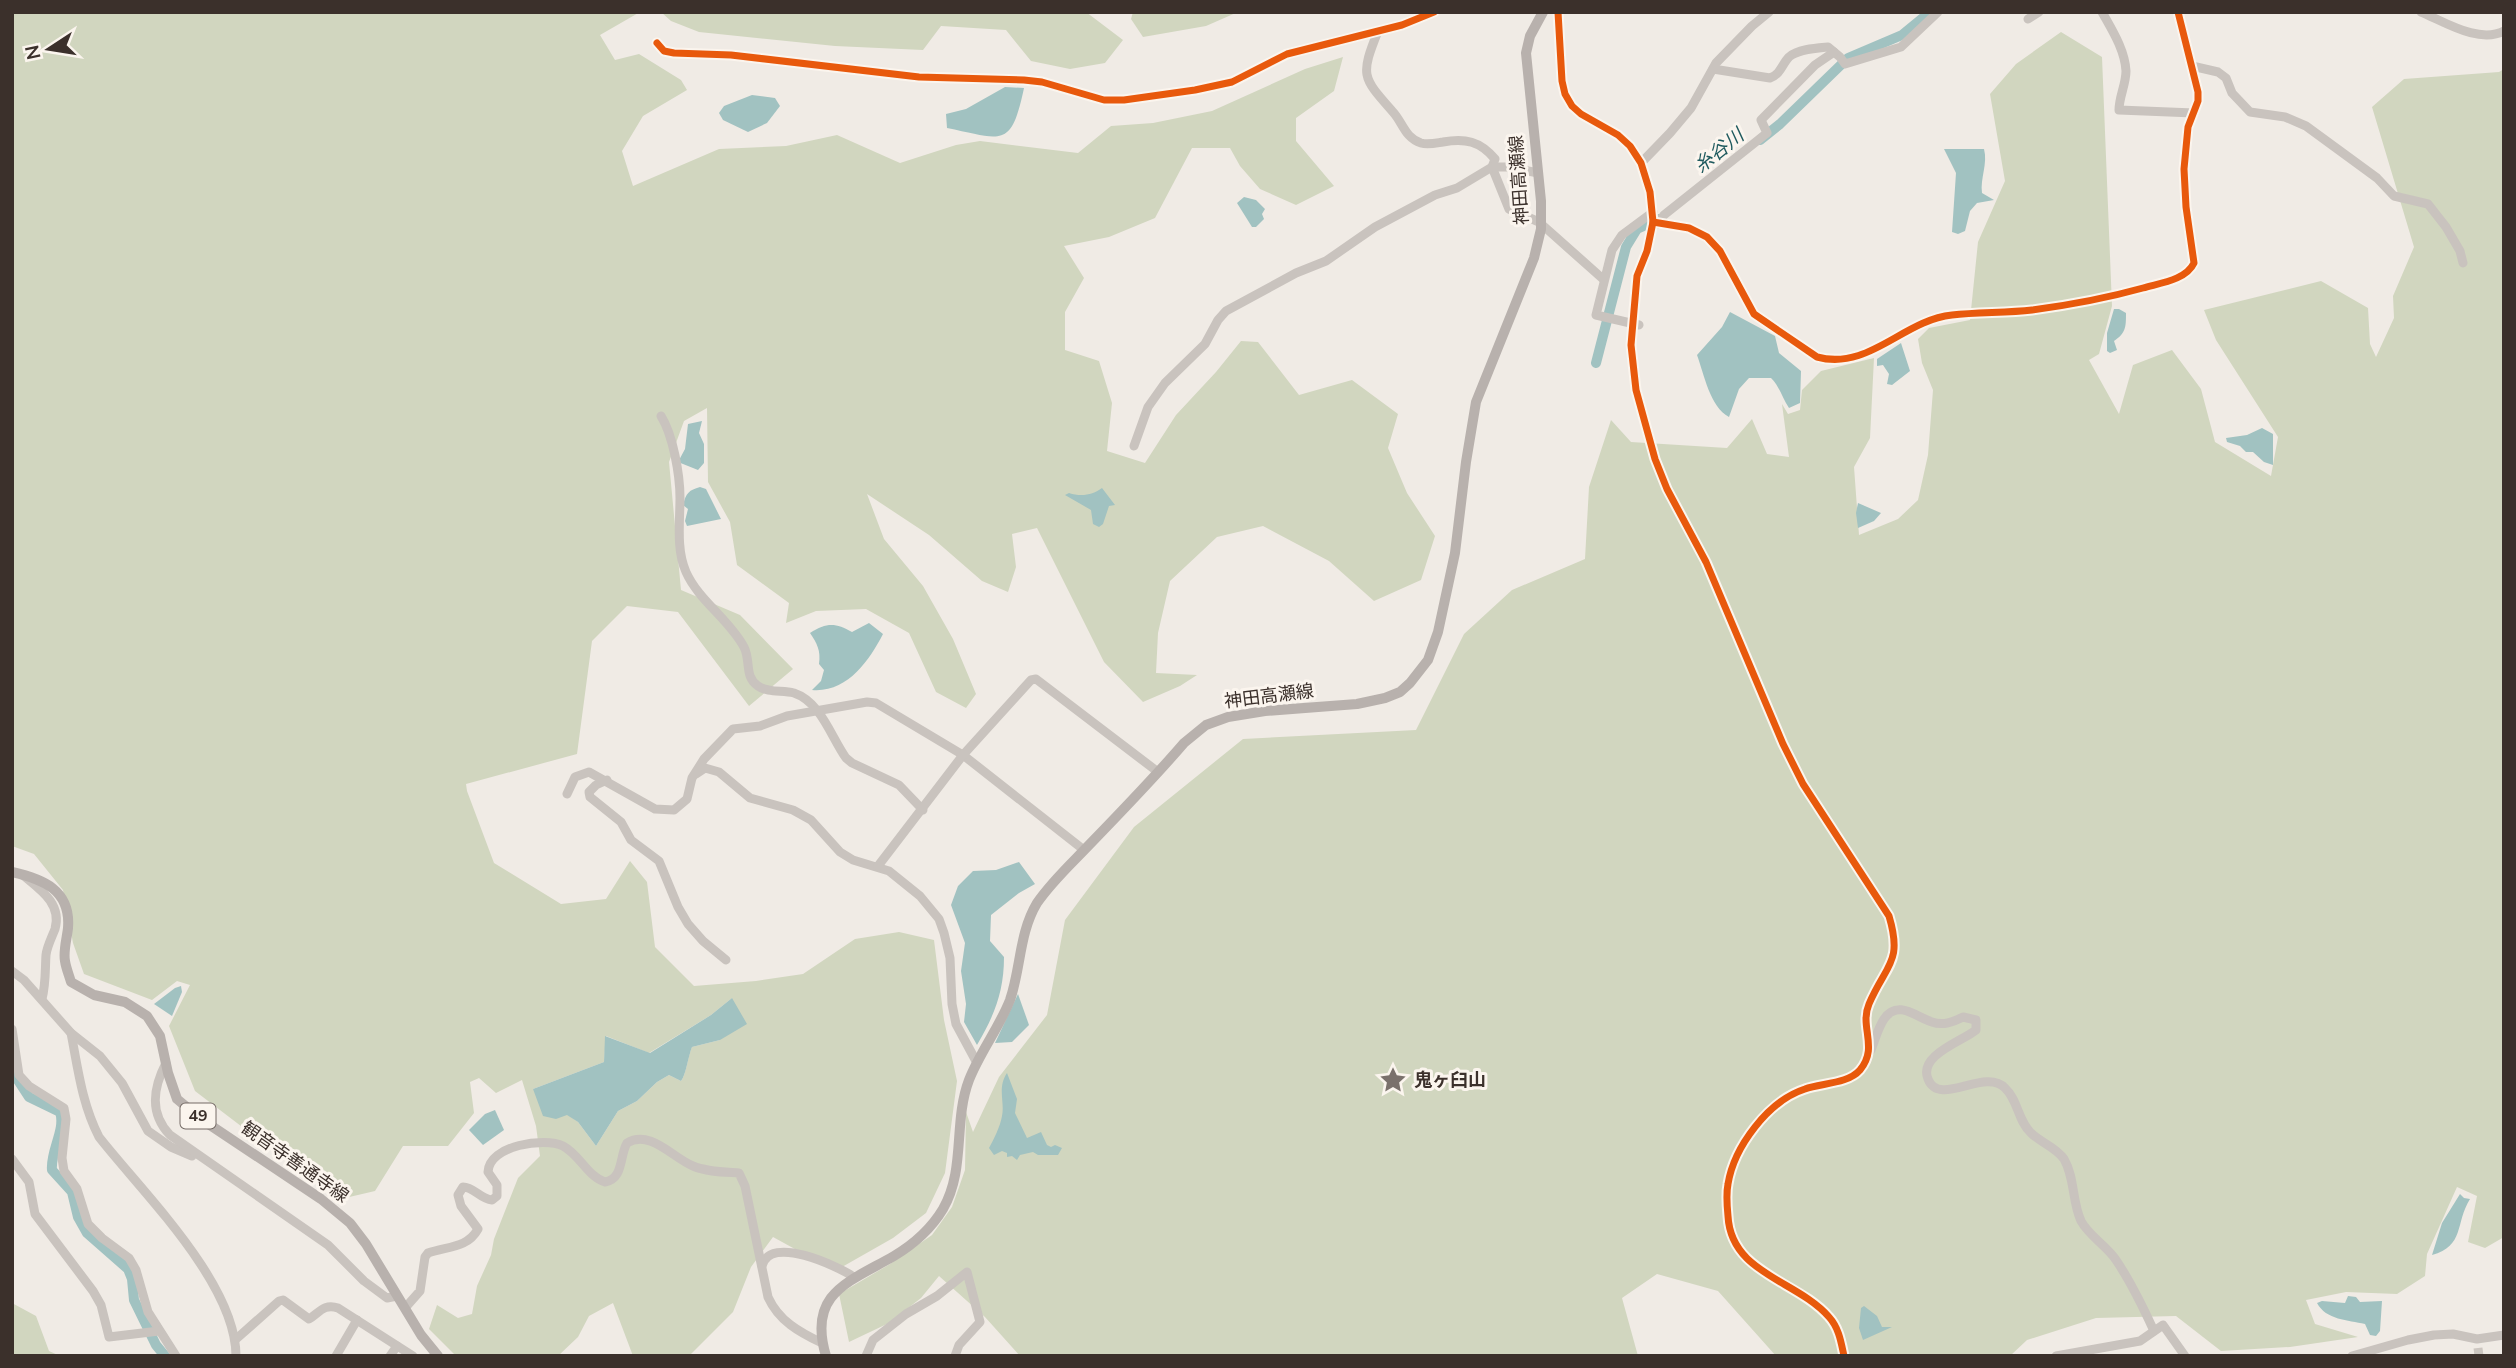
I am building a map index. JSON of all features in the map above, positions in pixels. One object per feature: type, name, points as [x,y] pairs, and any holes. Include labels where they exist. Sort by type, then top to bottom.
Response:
[{"type":"main road","name":"神田高瀬線","points":[[826,1356],[820,1326],[826,1303],[834,1292],[854,1277],[916,1241],[942,1211],[953,1185],[965,1092],[976,1063],[1001,1020],[1011,996],[1022,941],[1031,914],[1046,891],[1190,738],[1218,719],[1371,702],[1399,692],[1420,672],[1428,660],[1438,632],[1453,566],[1476,402],[1534,258],[1541,223],[1526,53],[1530,36],[1543,12]]},
{"type":"main road","name":"観音寺善通寺線","points":[[17,873],[38,878],[62,899],[68,914],[64,959],[71,982],[94,995],[125,1002],[148,1016],[160,1036],[177,1099],[201,1119],[321,1199],[350,1223],[366,1244],[421,1335],[438,1356]]},
{"type":"street","points":[[657,43],[664,51],[674,53],[731,55],[919,77],[1042,82],[1104,100],[1195,90],[1232,82],[1287,54],[1402,25],[1434,12]]},
{"type":"street","points":[[1558,12],[1565,94],[1581,114],[1624,141],[1641,163],[1650,192],[1655,219],[1647,251],[1637,275],[1635,324],[1631,345],[1636,390],[1655,459],[1667,489],[1706,562],[1783,744],[1803,784],[1889,916],[1896,950],[1867,1008],[1866,1025],[1870,1041],[1868,1057]]},
{"type":"street","points":[[1641,163],[1691,108],[1713,69],[1744,33],[1769,12]]},
{"type":"street","points":[[1713,69],[1770,78],[1776,76],[1788,57],[1828,47],[1845,64],[1901,47],[1938,12]]},
{"type":"street","points":[[2028,19],[2039,12]]},
{"type":"street","points":[[2102,12],[2122,50],[2126,70],[2119,110],[2194,113]]},
{"type":"street","points":[[1655,219],[1695,230],[1713,242],[1754,314],[1817,357],[1828,360],[1851,359],[1930,319],[2030,310],[2121,295],[2164,284],[2191,270],[2195,256],[2186,207],[2184,169],[2188,127],[2198,101],[2198,92],[2178,12]]},
{"type":"street","points":[[2421,12],[2473,33],[2490,35],[2504,31]]},
{"type":"street","points":[[1378,31],[1365,68],[1367,78],[1374,92],[1392,110],[1409,136],[1426,144],[1454,140],[1478,142],[1495,159],[1492,167],[1509,209],[1541,223],[1603,279]]},
{"type":"street","points":[[1635,324],[1596,315],[1612,250],[1622,235],[1664,215],[1767,133],[1762,120],[1815,65],[1840,57]]},
{"type":"street","points":[[2192,66],[2218,72],[2226,78],[2232,93],[2250,112],[2285,117],[2306,126],[2377,178],[2394,196],[2428,204],[2446,227],[2460,251],[2463,262]]},
{"type":"street","points":[[1134,446],[1148,407],[1165,383],[1205,344],[1226,311],[1296,273],[1326,261],[1375,227],[1435,195],[1457,188],[1492,167],[1538,173]]},
{"type":"street","points":[[661,416],[670,438],[679,484],[680,540],[685,571],[696,589],[745,650],[750,679],[758,686],[795,693],[817,710],[846,758],[899,785],[923,810]]},
{"type":"street","points":[[878,866],[963,755],[1031,680],[1036,679],[1158,772]]},
{"type":"street","points":[[567,794],[573,780],[584,772],[589,772],[655,809],[674,810],[687,799],[692,778],[704,759],[733,729],[760,726],[787,716],[867,702],[876,703],[963,755],[1084,850]]},
{"type":"street","points":[[692,778],[705,768],[719,772],[750,798],[793,810],[811,820],[840,852],[853,860],[889,871],[913,890],[939,919],[950,958],[952,1004],[956,1024],[976,1063]]},
{"type":"street","points":[[607,780],[592,788],[590,797],[621,822],[631,840],[659,861],[688,924],[726,960]]},
{"type":"street","points":[[17,873],[42,891],[55,906],[57,917],[46,953],[47,980],[42,999]]},
{"type":"street","points":[[12,971],[42,999],[71,1033],[100,1056],[122,1083],[148,1131],[171,1147],[207,1161]]},
{"type":"street","points":[[1844,1356],[1839,1332],[1822,1310],[1744,1256],[1731,1235],[1727,1187],[1739,1151],[1762,1119],[1782,1101],[1802,1089],[1851,1077],[1859,1071],[1868,1057],[1882,1021],[1891,1012],[1903,1009],[1942,1024],[1953,1023],[1964,1017],[1976,1020],[1976,1030],[1968,1037],[1946,1047],[1930,1061],[1926,1071],[1928,1080],[1934,1087],[1948,1090],[1983,1081],[1994,1081],[2003,1085],[2012,1096],[2025,1126],[2038,1139],[2055,1149],[2064,1160],[2081,1221],[2115,1259],[2154,1331]]},
{"type":"street","points":[[12,1029],[19,1075],[29,1086],[64,1108],[64,1171],[77,1189],[88,1224],[129,1258],[136,1270],[148,1312],[176,1356]]},
{"type":"street","points":[[71,1033],[81,1089],[99,1137],[173,1225],[198,1262],[220,1299],[235,1340],[236,1356]]},
{"type":"street","points":[[166,1063],[157,1080],[155,1094],[159,1122],[170,1135],[328,1245],[364,1281],[387,1298],[397,1296]]},
{"type":"street","points":[[405,1308],[419,1291],[428,1253],[469,1241],[478,1230],[458,1200],[460,1190],[467,1187],[483,1198],[492,1200],[498,1192],[488,1171],[490,1163],[503,1151],[538,1143],[563,1146],[592,1175],[605,1182],[614,1180],[617,1176],[623,1151],[628,1143],[640,1138],[653,1142],[695,1167],[739,1173],[745,1186],[768,1297],[774,1312],[796,1330],[822,1343]]},
{"type":"street","points":[[12,1159],[29,1182],[35,1214],[101,1305],[108,1337],[159,1332]]},
{"type":"street","points":[[762,1268],[769,1254],[780,1251],[816,1259],[854,1277]]},
{"type":"street","points":[[866,1356],[873,1340],[967,1272],[980,1322],[959,1345],[955,1356]]},
{"type":"street","points":[[235,1340],[283,1300],[310,1319],[320,1310],[333,1306],[413,1356]]},
{"type":"street","points":[[336,1356],[357,1320]]},
{"type":"street","points":[[2056,1356],[2140,1341],[2163,1325],[2185,1356]]},
{"type":"street","points":[[2352,1356],[2434,1335],[2453,1334],[2477,1344],[2504,1335]]},
{"type":"street","points":[[390,1356],[397,1346]]},
{"type":"green space","points":[[12,12],[640,12],[600,35],[615,60],[639,54],[681,80],[687,90],[643,116],[622,151],[633,186],[719,149],[786,146],[837,135],[900,163],[956,145],[980,141],[1078,153],[1111,126],[1153,123],[1212,111],[1305,69],[1343,57],[1334,91],[1296,118],[1296,141],[1334,186],[1296,205],[1260,189],[1240,166],[1230,148],[1192,148],[1155,218],[1109,237],[1064,246],[1084,278],[1065,312],[1065,350],[1099,361],[1112,403],[1107,451],[1145,463],[1176,415],[1241,341],[1258,342],[1299,395],[1352,380],[1398,414],[1388,448],[1407,493],[1435,536],[1421,580],[1374,601],[1329,561],[1263,526],[1217,537],[1170,581],[1158,633],[1156,673],[1197,675],[1180,686],[1143,702],[1104,662],[1037,528],[1012,534],[1016,567],[1008,592],[982,581],[929,535],[867,494],[884,539],[923,586],[953,639],[976,694],[966,708],[936,692],[909,633],[866,609],[816,611],[786,623],[789,603],[737,565],[730,522],[708,482],[707,408],[684,421],[669,462],[681,590],[740,615],[793,669],[749,706],[678,612],[627,606],[592,641],[577,754],[466,784],[494,863],[561,904],[606,899],[630,861],[647,882],[655,947],[694,986],[803,974],[855,939],[899,932],[934,940],[944,1020],[957,1081],[945,1173],[926,1213],[893,1238],[835,1271],[773,1237],[751,1267],[733,1312],[689,1356],[633,1356],[613,1303],[589,1316],[578,1337],[558,1356],[456,1356],[429,1329],[437,1305],[458,1318],[472,1314],[477,1286],[518,1178],[540,1156],[536,1126],[522,1080],[496,1093],[479,1078],[470,1082],[474,1113],[448,1146],[403,1146],[375,1191],[345,1198],[258,1139],[195,1091],[169,1026],[190,985],[177,981],[152,1000],[84,974],[73,943],[63,890],[34,854],[12,846]],"holes":[[[732,998],[720,1040],[692,1047],[681,1081],[669,1075],[657,1082],[637,1101],[618,1111],[596,1146],[578,1122],[533,1089],[604,1062],[606,1036],[649,1053],[711,1015]]]},
{"type":"green space","points":[[661,12],[1086,12],[1123,40],[1105,63],[1070,69],[1031,61],[1006,30],[941,26],[923,50],[835,46],[699,32],[671,21]]},
{"type":"green space","points":[[1133,12],[1238,12],[1206,26],[1143,37],[1131,19]]},
{"type":"green space","points":[[2061,32],[2102,57],[2112,306],[2099,354],[2089,360],[2119,414],[2133,365],[2172,350],[2201,389],[2215,442],[2271,476],[2278,437],[2216,340],[2204,310],[2321,281],[2368,308],[2370,344],[2376,357],[2394,318],[2393,296],[2414,247],[2372,107],[2404,79],[2499,72],[2504,69],[2504,1237],[2485,1248],[2468,1242],[2477,1196],[2457,1187],[2427,1254],[2425,1276],[2397,1294],[2346,1292],[2306,1300],[2315,1324],[2358,1337],[2290,1347],[2221,1351],[2176,1316],[2096,1318],[2027,1340],[2010,1356],[1776,1356],[1718,1291],[1657,1274],[1622,1298],[1638,1356],[1020,1356],[985,1317],[939,1276],[921,1298],[889,1323],[849,1342],[839,1294],[932,1235],[952,1207],[965,1170],[966,1112],[973,1132],[999,1077],[1047,1015],[1065,920],[1134,827],[1243,739],[1416,730],[1464,634],[1512,590],[1585,559],[1589,487],[1611,420],[1631,442],[1727,448],[1752,419],[1767,454],[1789,457],[1782,404],[1788,414],[1800,410],[1802,390],[1821,371],[1874,358],[1870,438],[1854,467],[1859,535],[1898,519],[1918,500],[1928,455],[1933,390],[1922,363],[1918,339],[1929,328],[1970,320],[1978,242],[2005,181],[1990,94],[2016,64]]},
{"type":"green space","points":[[12,1303],[36,1316],[49,1351],[60,1356],[12,1356]]},
{"type":"water","points":[[1005,87],[1024,88],[1014,122],[1008,131],[992,137],[947,128],[946,114],[966,109]]},
{"type":"water","points":[[752,95],[775,98],[780,106],[767,123],[748,132],[723,120],[719,113],[724,106]]},
{"type":"water","points":[[1944,149],[1984,149],[1982,193],[1994,200],[1977,203],[1970,211],[1965,231],[1958,234],[1952,232],[1956,173]]},
{"type":"water","points":[[1244,197],[1256,200],[1265,209],[1262,214],[1264,219],[1256,227],[1252,227],[1237,203]]},
{"type":"water","points":[[2114,309],[2126,313],[2126,322],[2123,332],[2114,341],[2117,350],[2110,353],[2107,351],[2107,333]]},
{"type":"water","points":[[1730,312],[1775,336],[1779,353],[1801,371],[1800,403],[1789,408],[1771,378],[1749,378],[1739,389],[1729,417],[1717,406],[1708,389],[1697,355],[1722,327]]},
{"type":"water","points":[[1901,343],[1910,371],[1892,385],[1887,384],[1889,374],[1883,365],[1877,366],[1877,359]]},
{"type":"water","points":[[702,421],[699,433],[704,444],[704,463],[698,470],[678,462],[685,449],[688,424]]},
{"type":"water","points":[[2262,428],[2273,434],[2273,465],[2264,462],[2253,452],[2246,452],[2240,446],[2227,442],[2226,438],[2247,435]]},
{"type":"water","points":[[700,487],[706,489],[721,519],[687,526],[685,521],[688,509],[683,505],[684,501],[688,493]]},
{"type":"water","points":[[1102,488],[1115,505],[1109,506],[1103,524],[1099,527],[1093,524],[1091,510],[1065,495],[1087,495]]},
{"type":"water","points":[[1858,503],[1881,513],[1874,521],[1858,528]]},
{"type":"water","points":[[869,623],[883,634],[864,664],[846,681],[836,686],[825,690],[812,690],[821,681],[824,670],[819,664],[818,647],[810,633],[831,625],[852,632]]},
{"type":"water","points":[[1019,862],[1035,884],[991,915],[990,941],[1004,957],[1004,970],[997,1003],[977,1045],[964,1022],[966,1004],[961,971],[965,943],[951,905],[958,886],[973,871],[996,870]]},
{"type":"water","points":[[181,986],[182,992],[172,1016],[154,1004],[175,988]]},
{"type":"water","points":[[1018,994],[1029,1025],[1012,1042],[995,1043]]},
{"type":"water","points":[[732,998],[747,1024],[720,1040],[692,1047],[681,1081],[669,1075],[657,1082],[637,1101],[618,1111],[596,1146],[578,1122],[567,1115],[556,1119],[543,1116],[533,1089],[604,1062],[605,1036],[650,1053],[711,1015]]},
{"type":"water","points":[[1007,1073],[1017,1099],[1015,1113],[1027,1138],[1041,1132],[1047,1145],[1062,1148],[1058,1155],[1038,1155],[1033,1152],[1020,1155],[1017,1160],[1012,1156],[1007,1157],[1007,1153],[1002,1151],[994,1155],[989,1148],[1001,1120],[1002,1084]]},
{"type":"water","points":[[495,1110],[504,1130],[483,1145],[469,1130],[485,1114]]},
{"type":"water","points":[[2460,1194],[2470,1199],[2455,1240],[2450,1246],[2432,1255],[2442,1223]]},
{"type":"water","points":[[2348,1296],[2356,1297],[2360,1302],[2382,1301],[2380,1331],[2376,1336],[2370,1335],[2365,1324],[2332,1316],[2317,1303],[2345,1303]]},
{"type":"water","points":[[1864,1306],[1877,1316],[1882,1327],[1892,1327],[1863,1340],[1859,1328],[1861,1308]]},
{"type":"waterway","name":"糸谷川","points":[[1760,140],[1848,58],[1902,35],[1930,12]]},
{"type":"waterway","name":"糸谷川","points":[[1596,363],[1626,247],[1637,229],[1659,219]]},
{"type":"waterway","points":[[12,1071],[29,1097],[60,1112],[61,1126],[52,1170],[72,1192],[78,1217],[87,1233],[128,1269],[134,1300],[156,1345],[165,1356]]},
{"type":"tunnel","points":[[2478,1348],[2479,1356]]},
{"type":"cycle path","points":[[657,43],[664,51],[674,53],[731,55],[919,77],[1042,82],[1104,100],[1124,100],[1232,82],[1287,54],[1402,25],[1434,12]]},
{"type":"cycle path","points":[[1558,12],[1565,94],[1581,114],[1618,135],[1630,146],[1641,163],[1650,192],[1653,222],[1647,251],[1637,276],[1631,345],[1636,390],[1655,459],[1667,489],[1706,562],[1783,744],[1803,784],[1889,916],[1893,932],[1891,963],[1867,1012],[1869,1045],[1860,1070],[1849,1078],[1805,1089],[1778,1104],[1745,1141],[1737,1155],[1727,1188],[1732,1235],[1741,1251],[1753,1264],[1816,1304],[1829,1317],[1841,1340],[1844,1356]]},
{"type":"cycle path","points":[[1653,222],[1689,228],[1707,237],[1720,251],[1754,314],[1817,357],[1853,357],[1934,319],[1952,315],[2060,306],[2172,280],[2185,273],[2194,263],[2184,169],[2188,127],[2198,101],[2178,12]]},
{"type":"place","name":"鬼ヶ臼山","points":[[1393,1080]]}]
